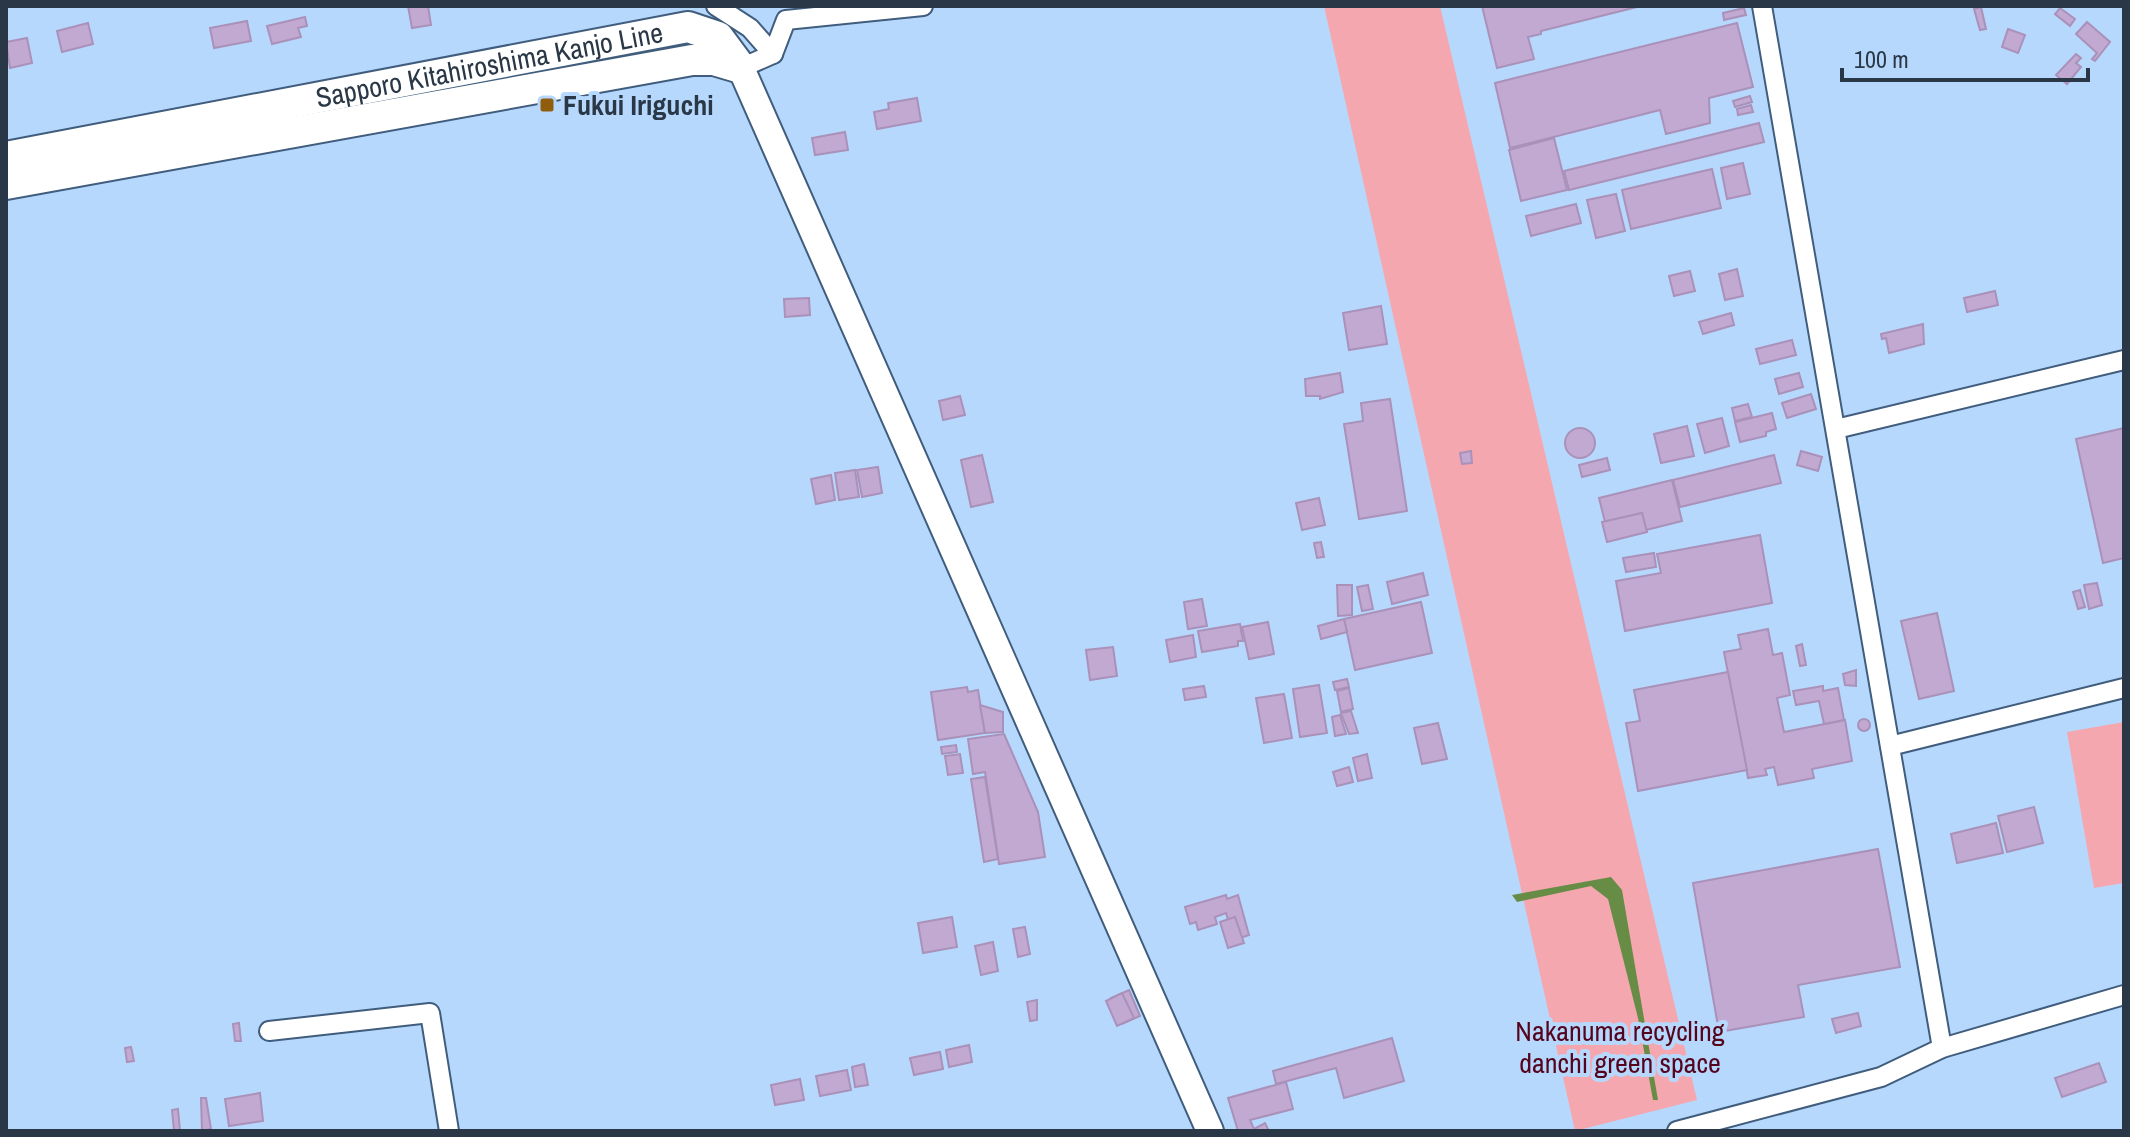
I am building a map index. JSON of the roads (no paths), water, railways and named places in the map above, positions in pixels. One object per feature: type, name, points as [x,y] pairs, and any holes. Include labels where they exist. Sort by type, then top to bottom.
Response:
[{"type":"main road","name":"Sapporo Kitahiroshima Kanjo Line","points":[[6,157],[688,27],[718,37],[741,68]]},
{"type":"main road","name":"Sapporo Kitahiroshima Kanjo Line","points":[[6,184],[692,60],[714,60],[741,68]]},
{"type":"street","points":[[716,6],[750,28],[773,54]]},
{"type":"street","points":[[923,6],[786,20],[773,54],[741,68],[1210,1131]]},
{"type":"street","points":[[1762,6],[1942,1048]]},
{"type":"street","points":[[1836,429],[2124,360]]},
{"type":"street","points":[[1890,746],[2124,688]]},
{"type":"street","points":[[1677,1131],[1881,1077],[1942,1048],[2124,995]]},
{"type":"street","points":[[269,1031],[430,1013],[449,1131]]},
{"type":"place","name":"Fukui Iriguchi","points":[[547,105]]},
{"type":"park label","name":"Nakanuma recycling danchi green space","points":[[1620,1047]]}]
